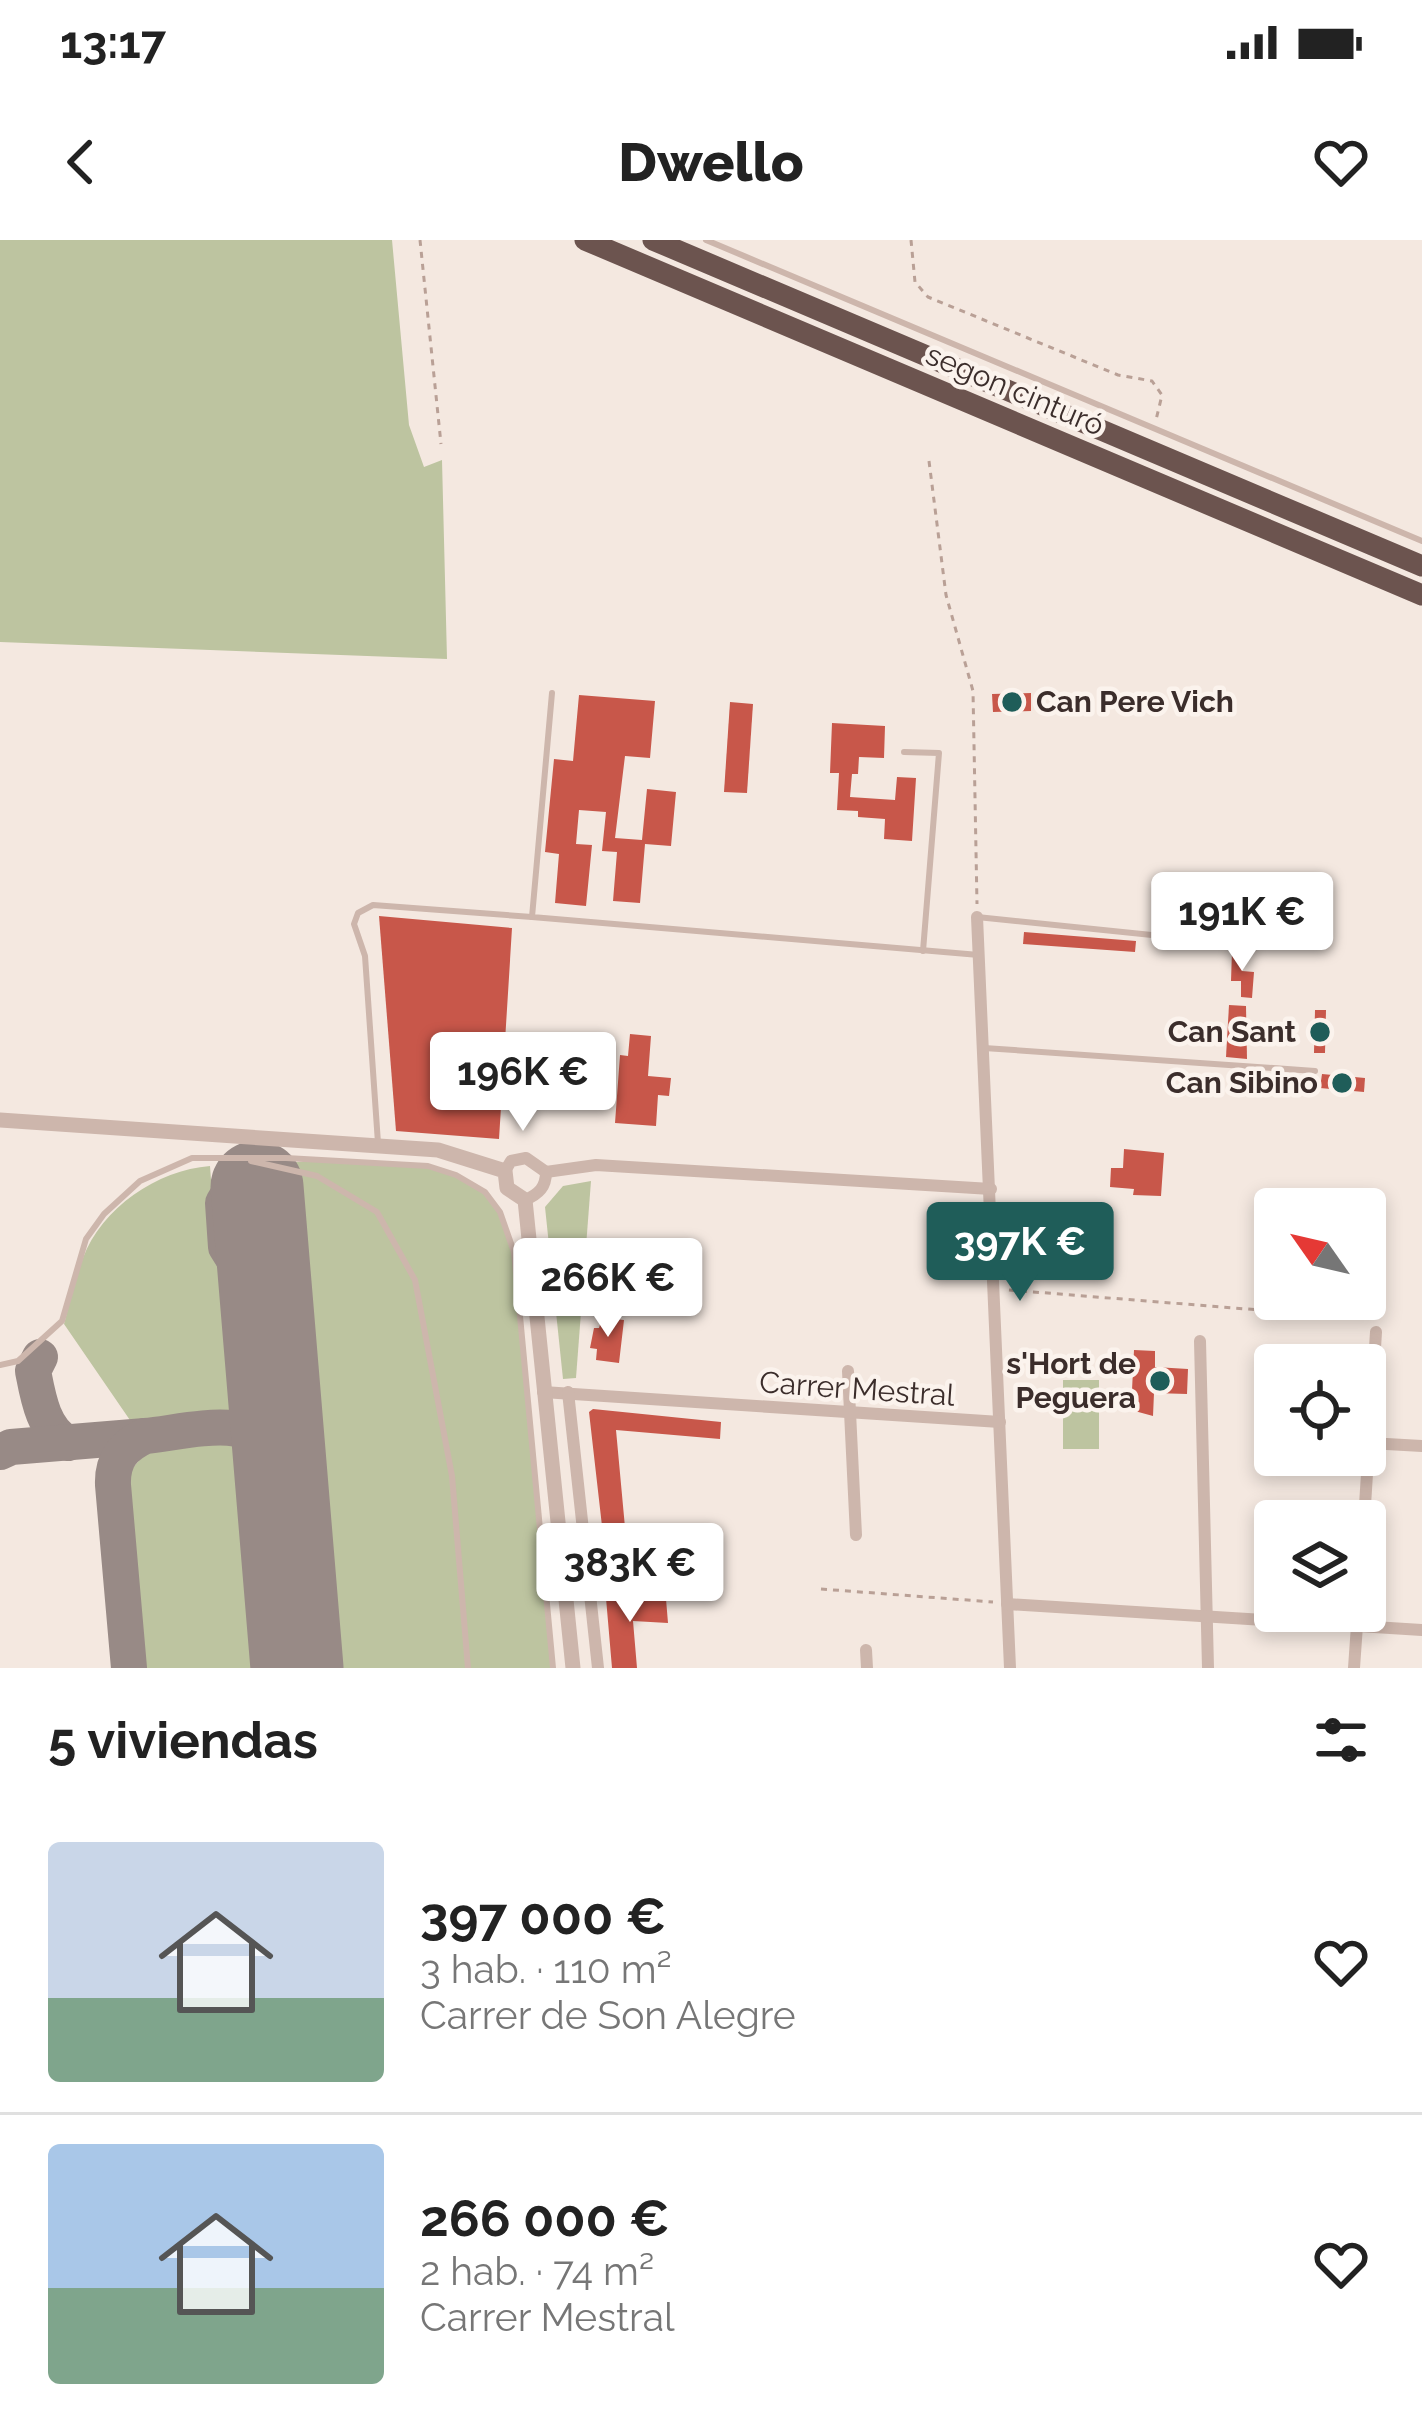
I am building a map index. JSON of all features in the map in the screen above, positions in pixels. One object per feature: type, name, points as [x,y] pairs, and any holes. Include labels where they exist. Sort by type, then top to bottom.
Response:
[{"type":"highway","name":"segon cinturó","points":[[585,240],[1422,595]]},
{"type":"highway","name":"segon cinturó","points":[[653,240],[1422,566]]},
{"type":"street","points":[[977,917],[1010,1668]]},
{"type":"street","points":[[0,1120],[438,1150],[505,1171]]},
{"type":"street","points":[[525,1200],[507,1189],[505,1171],[511,1161],[526,1158],[546,1172],[596,1165],[991,1189]]},
{"type":"street","points":[[525,1200],[542,1189],[546,1172]]},
{"type":"street","points":[[525,1200],[573,1668]]},
{"type":"street","points":[[1375,1344],[1376,1332]]},
{"type":"street","points":[[1200,1341],[1208,1668]]},
{"type":"street","points":[[848,1371],[856,1535]]},
{"type":"street","name":"Carrer Mestral","points":[[543,1392],[1000,1422]]},
{"type":"street","points":[[568,1392],[598,1668]]},
{"type":"street","points":[[1386,1444],[1422,1446]]},
{"type":"street","points":[[589,1576],[710,1584]]},
{"type":"street","points":[[1007,1604],[1254,1617]]},
{"type":"street","points":[[1386,1623],[1422,1630]]},
{"type":"street","points":[[1354,1668],[1357,1632]]},
{"type":"street","points":[[866,1650],[867,1668]]},
{"type":"lane","points":[[706,240],[1422,541]]},
{"type":"lane","points":[[532,917],[552,693]]},
{"type":"lane","points":[[904,752],[938,753],[923,950]]},
{"type":"lane","points":[[378,1146],[365,956],[354,924],[358,913],[373,905],[979,956]]},
{"type":"lane","points":[[977,917],[1239,944]]},
{"type":"lane","points":[[984,1048],[1315,1071]]},
{"type":"lane","points":[[233,1157],[317,1176],[377,1212],[415,1280],[452,1476],[468,1668]]},
{"type":"lane","points":[[0,1365],[18,1361],[62,1321],[86,1239],[104,1214],[140,1181],[192,1158],[428,1166],[473,1183],[500,1212],[514,1252],[553,1668]]},
{"type":"path","points":[[420,240],[441,444]]},
{"type":"path","points":[[911,240],[915,282],[928,297],[1099,368],[1157,385],[1162,395],[1154,428]]},
{"type":"path","points":[[929,460],[946,596],[973,691],[977,917]]},
{"type":"path","points":[[995,1289],[1254,1310]]},
{"type":"path","points":[[821,1588],[1007,1604]]},
{"type":"green space","points":[[0,240],[392,240],[409,425],[424,467],[442,460],[447,659],[0,642]]},
{"type":"green space","points":[[335,1160],[413,1165],[452,1173],[485,1191],[503,1220],[514,1252],[553,1668],[321,1668],[280,1163]]},
{"type":"green space","points":[[210,1166],[216,1249],[243,1288],[250,1388],[235,1414],[223,1419],[134,1426],[64,1324],[75,1282],[92,1240],[118,1208],[170,1175]]},
{"type":"green space","points":[[591,1181],[576,1378],[563,1379],[545,1207],[563,1186]]},
{"type":"green space","points":[[1063,1380],[1099,1380],[1099,1449],[1063,1449]]},
{"type":"green space","points":[[229,1440],[243,1446],[257,1467],[274,1668],[143,1668],[125,1481],[156,1448]]},
{"type":"building","name":"Can Pere Vich","points":[[1031,693],[1031,711],[993,712],[992,694]]},
{"type":"building","points":[[579,695],[655,701],[650,758],[625,756],[615,838],[642,840],[647,789],[676,792],[671,846],[645,844],[640,903],[613,901],[617,852],[602,851],[606,812],[579,810],[576,844],[592,845],[586,906],[555,903],[559,854],[545,852],[554,759],[573,761]]},
{"type":"building","points":[[730,702],[753,704],[747,793],[724,792]]},
{"type":"building","points":[[832,723],[885,726],[884,758],[859,757],[850,797],[895,800],[897,777],[916,778],[912,841],[884,839],[885,819],[837,810],[839,773],[830,773]]},
{"type":"building","points":[[1241,885],[1267,886],[1266,900],[1252,900],[1251,940],[1231,936],[1231,921],[1239,921]]},
{"type":"building","points":[[379,916],[512,928],[499,1139],[396,1131]]},
{"type":"building","points":[[1024,932],[1136,941],[1135,952],[1023,944]]},
{"type":"building","points":[[1244,950],[1242,971],[1254,972],[1252,998],[1241,997],[1241,981],[1231,981],[1232,951]]},
{"type":"building","points":[[1229,1005],[1246,1006],[1247,1059],[1226,1057]]},
{"type":"building","name":"Can Sant","points":[[1315,1010],[1326,1010],[1325,1053],[1314,1053]]},
{"type":"building","points":[[630,1034],[651,1036],[648,1076],[671,1078],[669,1096],[658,1095],[656,1126],[615,1123],[620,1055],[628,1056]]},
{"type":"building","name":"Can Sibino","points":[[1322,1074],[1365,1078],[1364,1092],[1320,1088]]},
{"type":"building","points":[[1124,1149],[1164,1153],[1161,1196],[1133,1195],[1134,1189],[1110,1187],[1111,1168],[1123,1168]]},
{"type":"building","points":[[602,1318],[624,1320],[619,1363],[596,1360],[597,1349],[590,1348],[594,1328],[599,1328]]},
{"type":"building","name":"s'Hort de Peguera","points":[[1134,1350],[1155,1351],[1155,1367],[1188,1369],[1187,1394],[1154,1393],[1153,1416],[1131,1410]]},
{"type":"building","points":[[589,1412],[721,1422],[720,1439],[616,1430],[626,1538],[711,1544],[708,1570],[606,1561]]},
{"type":"building","points":[[609,1595],[666,1599],[668,1623],[633,1621],[637,1668],[612,1668]]},
{"type":"taxiway","points":[[245,1428],[263,1415],[272,1392],[265,1309],[226,1247],[223,1203],[242,1186],[264,1191],[273,1209],[262,1264],[265,1309]]},
{"type":"taxiway","points":[[40,1357],[33,1371],[40,1402],[53,1430],[68,1443]]},
{"type":"taxiway","points":[[129,1668],[113,1485],[120,1455],[145,1436],[222,1428],[257,1435],[279,1462]]},
{"type":"taxiway","points":[[0,1452],[11,1447],[145,1436]]},
{"type":"runway","points":[[257,1187],[297,1668]]},
{"type":"place","name":"Can Pere Vich","points":[[1012,702]]},
{"type":"place","name":"Can Sant","points":[[1320,1032]]},
{"type":"place","name":"Can Sibino","points":[[1342,1083]]},
{"type":"place","name":"s'Hort de Peguera","points":[[1160,1381]]}]
